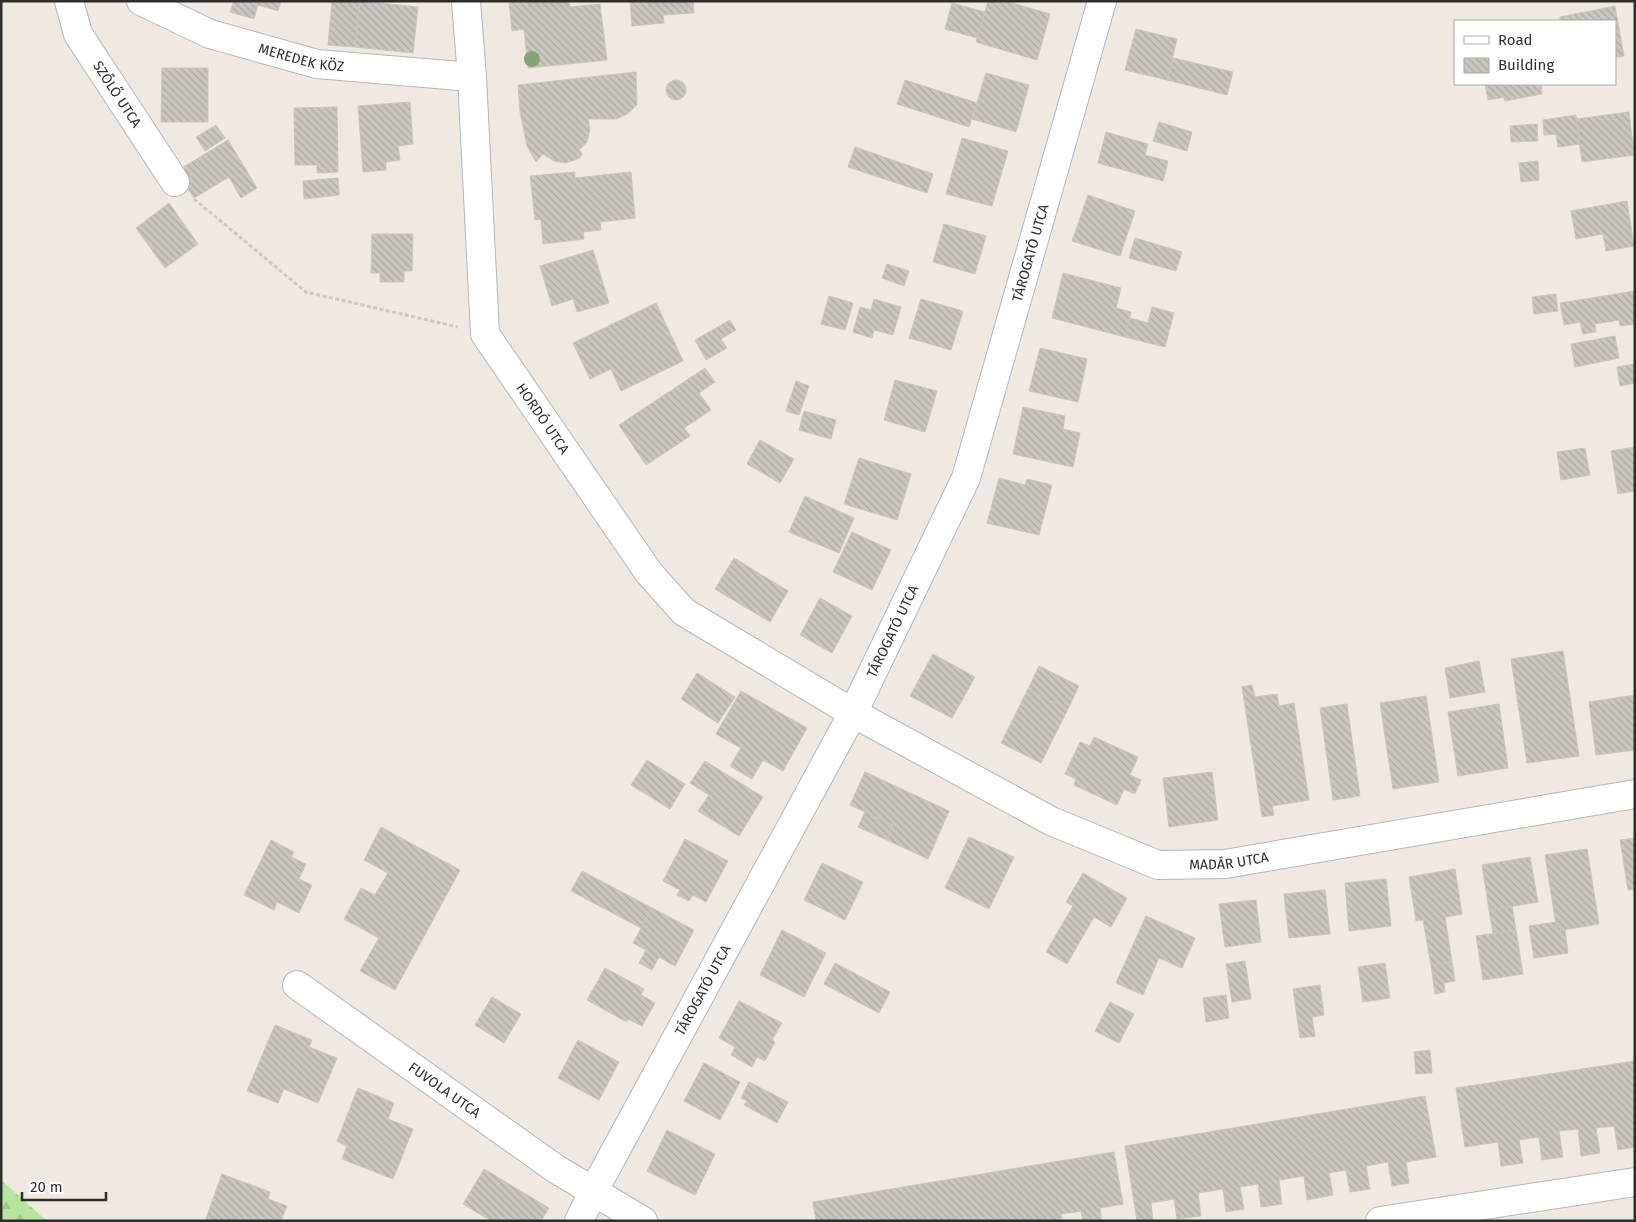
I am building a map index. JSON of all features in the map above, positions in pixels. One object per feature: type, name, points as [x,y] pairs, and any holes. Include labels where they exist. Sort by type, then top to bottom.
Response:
[{"type":"street","name":"SZŐLŐ UTCA","points":[[69,1],[78,34],[175,182]]},
{"type":"street","name":"MEREDEK KÖZ","points":[[141,1],[210,34],[317,64],[472,77]]},
{"type":"street","points":[[466,1],[472,77],[485,334]]},
{"type":"street","name":"TÁROGATÓ UTCA","points":[[580,1221],[593,1192],[853,713],[966,478],[1102,1]]},
{"type":"street","name":"HORDÓ UTCA","points":[[485,334],[649,573],[684,612],[853,713]]},
{"type":"street","name":"MADÁR UTCA","points":[[853,713],[1051,821],[1158,865],[1225,864],[1635,794]]},
{"type":"street","name":"FUVOLA UTCA","points":[[298,985],[556,1169],[643,1221]]},
{"type":"street","points":[[1380,1221],[1635,1182]]},
{"type":"path","points":[[175,182],[306,292],[485,334]]},
{"type":"green space","points":[[1,1180],[47,1221],[1,1221]]},
{"type":"building","points":[[234,1],[281,1],[278,11],[258,5],[254,19],[230,12]]},
{"type":"building","points":[[332,1],[360,1],[355,47],[328,45]]},
{"type":"building","points":[[360,1],[418,7],[413,53],[355,47]]},
{"type":"building","points":[[509,1],[569,1],[570,7],[600,4],[607,60],[528,68],[524,29],[512,31]]},
{"type":"building","points":[[630,1],[693,1],[694,13],[663,15],[664,23],[632,26]]},
{"type":"building","points":[[988,1],[1005,1],[1050,14],[1037,60],[976,42]]},
{"type":"building","points":[[952,3],[985,12],[977,38],[945,29]]},
{"type":"building","points":[[1615,6],[1624,56],[1616,57],[1616,20],[1560,20],[1560,17]]},
{"type":"building","points":[[1136,29],[1177,39],[1167,80],[1125,70]]},
{"type":"building","points":[[1173,58],[1233,72],[1227,95],[1167,80]]},
{"type":"building","points":[[162,68],[208,68],[208,122],[161,122]]},
{"type":"building","points":[[636,72],[637,105],[627,114],[617,119],[588,119],[590,129],[587,142],[579,150],[582,154],[580,158],[566,163],[554,161],[543,154],[536,162],[527,146],[520,112],[518,85]]},
{"type":"building","points":[[986,73],[1029,85],[1016,132],[972,119]]},
{"type":"building","points":[[672,80],[680,80],[686,86],[686,94],[680,100],[672,100],[666,94],[666,86]]},
{"type":"building","points":[[905,80],[977,103],[969,127],[897,104]]},
{"type":"building","points":[[1485,85],[1541,85],[1542,94],[1505,101],[1504,97],[1488,100]]},
{"type":"building","points":[[410,102],[413,144],[398,146],[400,160],[386,162],[386,170],[363,172],[358,106]]},
{"type":"building","points":[[337,107],[338,172],[317,173],[317,165],[295,165],[294,108]]},
{"type":"building","points":[[1629,112],[1634,155],[1582,162],[1576,119]]},
{"type":"building","points":[[1576,115],[1580,144],[1558,147],[1556,134],[1544,135],[1543,120]]},
{"type":"building","points":[[1159,122],[1192,132],[1187,151],[1153,141]]},
{"type":"building","points":[[1537,124],[1538,141],[1511,142],[1510,126]]},
{"type":"building","points":[[216,125],[225,138],[205,151],[196,137]]},
{"type":"building","points":[[1106,132],[1148,144],[1145,155],[1168,161],[1163,181],[1098,163]]},
{"type":"building","points":[[962,138],[1008,151],[992,206],[946,194]]},
{"type":"building","points":[[228,140],[257,188],[241,198],[229,177],[194,198],[177,171]]},
{"type":"building","points":[[855,147],[933,174],[927,193],[848,167]]},
{"type":"building","points":[[1538,161],[1539,180],[1521,182],[1519,163]]},
{"type":"building","points":[[575,172],[575,178],[631,172],[635,218],[600,222],[601,230],[583,232],[584,239],[543,244],[541,219],[535,220],[530,176]]},
{"type":"building","points":[[338,178],[339,195],[304,199],[303,181]]},
{"type":"building","points":[[1088,195],[1135,211],[1120,256],[1072,241]]},
{"type":"building","points":[[1627,201],[1634,246],[1606,251],[1603,234],[1576,239],[1571,211]]},
{"type":"building","points":[[169,203],[198,244],[165,268],[136,228]]},
{"type":"building","points":[[944,224],[986,236],[975,274],[933,262]]},
{"type":"building","points":[[372,234],[413,234],[412,271],[404,271],[404,282],[380,282],[380,273],[371,273]]},
{"type":"building","points":[[1135,238],[1182,252],[1176,271],[1129,258]]},
{"type":"building","points":[[593,250],[609,303],[577,312],[573,299],[552,306],[540,266]]},
{"type":"building","points":[[887,264],[909,271],[904,286],[882,278]]},
{"type":"building","points":[[1063,273],[1121,288],[1116,308],[1131,312],[1125,337],[1052,318]]},
{"type":"building","points":[[1635,291],[1635,324],[1620,326],[1619,320],[1595,324],[1596,332],[1583,334],[1580,322],[1564,325],[1560,303]]},
{"type":"building","points":[[1556,294],[1558,311],[1534,314],[1532,297]]},
{"type":"building","points":[[829,296],[853,303],[845,330],[821,324]]},
{"type":"building","points":[[874,299],[901,307],[893,335],[874,330],[872,338],[853,332],[860,307],[871,310]]},
{"type":"building","points":[[921,299],[963,311],[951,350],[909,338]]},
{"type":"building","points":[[656,303],[683,361],[621,391],[611,369],[590,379],[573,343]]},
{"type":"building","points":[[1152,307],[1174,313],[1165,347],[1125,337],[1130,318],[1148,323]]},
{"type":"building","points":[[730,320],[736,330],[721,339],[727,348],[706,360],[695,340]]},
{"type":"building","points":[[1615,336],[1619,358],[1575,367],[1571,344]]},
{"type":"building","points":[[1040,348],[1087,359],[1078,402],[1029,391]]},
{"type":"building","points":[[1635,364],[1635,383],[1620,386],[1617,367]]},
{"type":"building","points":[[705,368],[715,382],[699,393],[711,410],[684,428],[690,436],[646,465],[619,425]]},
{"type":"building","points":[[895,380],[937,391],[925,432],[884,420]]},
{"type":"building","points":[[796,381],[809,386],[799,415],[786,411]]},
{"type":"building","points":[[1023,407],[1065,416],[1063,429],[1080,433],[1073,467],[1013,454]]},
{"type":"building","points":[[804,411],[836,420],[831,439],[799,430]]},
{"type":"building","points":[[760,440],[794,459],[780,483],[747,464]]},
{"type":"building","points":[[1635,447],[1635,491],[1618,494],[1611,451]]},
{"type":"building","points":[[1585,448],[1590,475],[1561,480],[1557,452]]},
{"type":"building","points":[[859,458],[911,474],[897,520],[844,504]]},
{"type":"building","points":[[999,478],[1025,485],[1027,479],[1052,485],[1039,535],[987,523]]},
{"type":"building","points":[[805,496],[854,518],[839,553],[789,532]]},
{"type":"building","points":[[852,532],[891,550],[872,590],[833,572]]},
{"type":"building","points":[[734,558],[788,591],[770,622],[715,589]]},
{"type":"building","points":[[820,598],[852,616],[832,653],[800,635]]},
{"type":"building","points":[[1563,651],[1579,756],[1527,763],[1511,659]]},
{"type":"building","points":[[933,654],[975,677],[952,718],[910,696]]},
{"type":"building","points":[[1479,661],[1485,692],[1450,698],[1445,668]]},
{"type":"building","points":[[1039,666],[1079,686],[1068,709],[1028,689]]},
{"type":"building","points":[[697,673],[735,697],[718,723],[681,699]]},
{"type":"building","points":[[1252,685],[1255,697],[1277,694],[1279,706],[1294,703],[1309,800],[1272,806],[1274,815],[1262,817],[1242,687]]},
{"type":"building","points":[[1028,689],[1068,709],[1041,763],[1001,743]]},
{"type":"building","points":[[741,691],[807,728],[783,771],[763,760],[752,779],[730,766],[741,748],[716,734]]},
{"type":"building","points":[[1635,695],[1635,750],[1596,755],[1589,702]]},
{"type":"building","points":[[1426,696],[1439,782],[1393,789],[1380,703]]},
{"type":"building","points":[[1347,704],[1360,796],[1333,800],[1320,708]]},
{"type":"building","points":[[1499,704],[1508,768],[1458,776],[1448,712]]},
{"type":"building","points":[[1094,737],[1138,757],[1130,775],[1141,780],[1135,794],[1124,789],[1117,805],[1074,785],[1076,779],[1065,774],[1080,742],[1090,746]]},
{"type":"building","points":[[647,760],[685,784],[670,809],[631,785]]},
{"type":"building","points":[[705,761],[763,797],[739,836],[698,811],[709,795],[690,783]]},
{"type":"building","points":[[865,772],[949,811],[928,859],[887,840],[893,825],[850,805]]},
{"type":"building","points":[[1212,772],[1218,820],[1169,827],[1163,778]]},
{"type":"building","points":[[865,812],[893,825],[887,840],[858,827]]},
{"type":"building","points":[[381,827],[460,870],[395,990],[360,971],[379,938],[344,919],[361,888],[375,895],[388,873],[364,860]]},
{"type":"building","points":[[969,837],[1014,857],[989,909],[945,888]]},
{"type":"building","points":[[1635,838],[1635,889],[1628,890],[1620,840]]},
{"type":"building","points":[[685,839],[728,861],[706,902],[693,895],[689,901],[677,895],[680,890],[663,881]]},
{"type":"building","points":[[271,840],[294,852],[291,857],[306,864],[299,879],[312,885],[299,913],[277,902],[274,910],[244,895]]},
{"type":"building","points":[[1587,849],[1599,924],[1557,931],[1545,855]]},
{"type":"building","points":[[1530,857],[1538,902],[1489,910],[1482,865]]},
{"type":"building","points":[[822,863],[863,882],[845,920],[804,900]]},
{"type":"building","points":[[1455,869],[1462,914],[1445,917],[1452,962],[1431,965],[1423,920],[1416,921],[1409,877]]},
{"type":"building","points":[[582,871],[652,908],[641,928],[571,891]]},
{"type":"building","points":[[1083,873],[1127,898],[1111,927],[1094,917],[1067,964],[1046,952],[1073,906],[1066,902]]},
{"type":"building","points":[[1386,879],[1391,926],[1349,931],[1345,883]]},
{"type":"building","points":[[1325,890],[1330,934],[1289,938],[1284,894]]},
{"type":"building","points":[[1256,900],[1261,942],[1225,947],[1219,904]]},
{"type":"building","points":[[1512,906],[1516,930],[1493,934],[1489,910]]},
{"type":"building","points":[[652,908],[694,930],[675,966],[659,957],[652,970],[639,963],[646,950],[633,943]]},
{"type":"building","points":[[1146,916],[1195,938],[1182,968],[1159,958],[1143,995],[1116,983]]},
{"type":"building","points":[[1556,922],[1557,931],[1565,930],[1568,953],[1534,958],[1529,926]]},
{"type":"building","points":[[782,930],[826,953],[804,997],[760,975]]},
{"type":"building","points":[[1516,930],[1523,974],[1483,980],[1476,936]]},
{"type":"building","points":[[1245,961],[1251,999],[1232,1002],[1226,964]]},
{"type":"building","points":[[1452,962],[1455,981],[1444,983],[1445,992],[1435,994],[1431,965]]},
{"type":"building","points":[[835,963],[890,992],[879,1013],[824,984]]},
{"type":"building","points":[[1385,963],[1390,998],[1363,1002],[1358,967]]},
{"type":"building","points":[[605,968],[644,989],[641,995],[655,1003],[642,1026],[628,1019],[627,1022],[587,1000]]},
{"type":"building","points":[[1320,985],[1324,1015],[1312,1017],[1315,1036],[1300,1038],[1293,989]]},
{"type":"building","points":[[1226,995],[1229,1018],[1206,1022],[1203,998]]},
{"type":"building","points":[[492,997],[521,1014],[504,1043],[475,1025]]},
{"type":"building","points":[[739,1001],[782,1023],[772,1040],[775,1042],[765,1061],[757,1057],[752,1067],[731,1055],[735,1047],[719,1038]]},
{"type":"building","points":[[1110,1002],[1134,1014],[1119,1043],[1095,1031]]},
{"type":"building","points":[[275,1025],[312,1040],[309,1047],[337,1058],[318,1103],[284,1089],[278,1103],[247,1091]]},
{"type":"building","points":[[578,1040],[619,1062],[599,1100],[558,1078]]},
{"type":"building","points":[[1430,1050],[1432,1073],[1416,1074],[1414,1052]]},
{"type":"building","points":[[1635,1061],[1635,1147],[1618,1150],[1614,1126],[1596,1128],[1600,1153],[1581,1156],[1578,1129],[1559,1131],[1563,1157],[1542,1160],[1539,1137],[1519,1140],[1523,1163],[1501,1166],[1498,1142],[1465,1147],[1456,1088]]},
{"type":"building","points":[[704,1063],[740,1082],[720,1120],[684,1101]]},
{"type":"building","points":[[749,1082],[788,1102],[777,1123],[744,1105],[747,1101],[741,1098]]},
{"type":"building","points":[[358,1088],[394,1103],[388,1119],[413,1129],[393,1179],[342,1159],[347,1146],[337,1141]]},
{"type":"building","points":[[1425,1096],[1436,1157],[1406,1162],[1409,1183],[1392,1186],[1388,1162],[1366,1166],[1370,1189],[1350,1192],[1346,1170],[1329,1173],[1333,1195],[1307,1200],[1304,1176],[1279,1180],[1282,1204],[1261,1207],[1258,1184],[1240,1187],[1244,1209],[1226,1212],[1223,1189],[1198,1193],[1201,1216],[1177,1219],[1174,1199],[1151,1203],[1153,1221],[1137,1221],[1125,1146]]},
{"type":"building","points":[[667,1130],[715,1154],[695,1195],[647,1171]]},
{"type":"building","points":[[1114,1152],[1123,1204],[1100,1208],[1102,1221],[1083,1221],[1081,1211],[1061,1214],[1062,1221],[1038,1221],[1037,1219],[1028,1221],[816,1221],[813,1202]]},
{"type":"building","points":[[484,1169],[549,1208],[541,1221],[491,1221],[463,1204]]},
{"type":"building","points":[[222,1174],[270,1192],[268,1199],[287,1206],[281,1221],[205,1221]]}]
